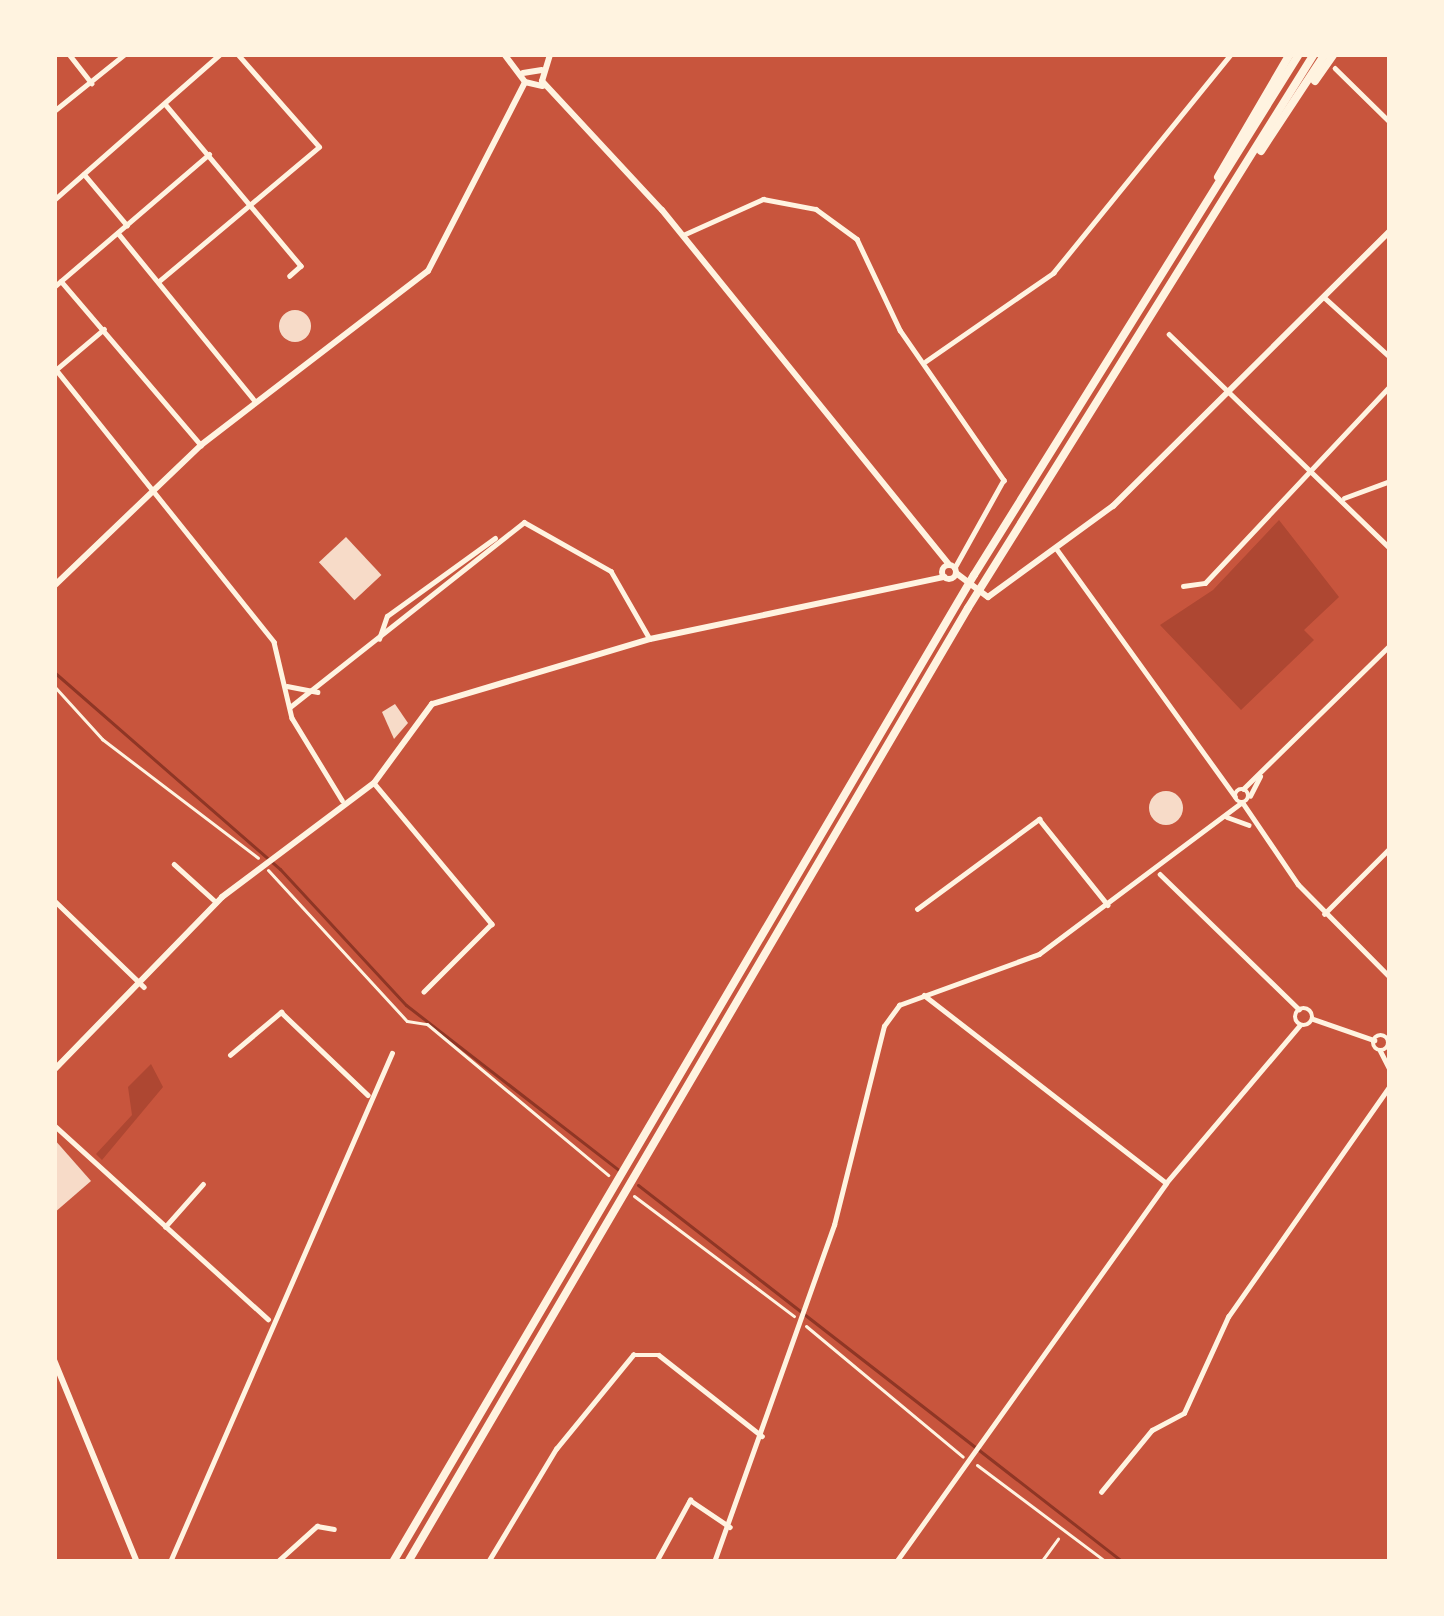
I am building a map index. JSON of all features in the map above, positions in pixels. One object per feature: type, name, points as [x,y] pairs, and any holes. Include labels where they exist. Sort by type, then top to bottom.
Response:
[{"type":"highway","points":[[1189,226],[1290,54]]},
{"type":"highway","points":[[392,1562],[974,574],[1299,54]]},
{"type":"highway","points":[[408,1562],[968,608],[1314,54]]},
{"type":"highway","points":[[1303,96],[1325,54]]},
{"type":"highway","points":[[1248,166],[1334,54]]},
{"type":"street","points":[[69,54],[92,83]]},
{"type":"street","points":[[54,111],[125,54]]},
{"type":"street","points":[[54,200],[220,54]]},
{"type":"street","points":[[158,282],[319,147],[237,54]]},
{"type":"street","points":[[505,54],[551,91],[682,235],[949,571],[985,598],[1056,548],[1230,393],[1390,231]]},
{"type":"street","points":[[54,586],[201,445],[441,256],[530,71],[547,54]]},
{"type":"street","points":[[924,362],[1053,273],[1231,54]]},
{"type":"street","points":[[1335,68],[1390,122]]},
{"type":"street","points":[[530,71],[541,82]]},
{"type":"street","points":[[166,105],[302,266],[290,276]]},
{"type":"street","points":[[54,287],[209,154]]},
{"type":"street","points":[[84,174],[127,225]]},
{"type":"street","points":[[54,1070],[144,987],[217,902],[374,783],[432,704],[650,639],[923,584],[949,571],[1005,485],[924,362],[867,253],[816,209],[764,199],[682,235]]},
{"type":"street","points":[[118,233],[256,402]]},
{"type":"street","points":[[61,281],[201,445]]},
{"type":"street","points":[[1325,298],[1390,357]]},
{"type":"street","points":[[104,329],[55,368],[274,642],[290,707],[345,803]]},
{"type":"street","points":[[1169,334],[1390,548]]},
{"type":"street","points":[[1183,586],[1205,583],[1390,386]]},
{"type":"street","points":[[1344,499],[1390,481]]},
{"type":"street","points":[[380,639],[387,616],[476,542],[532,523],[598,562],[650,639]]},
{"type":"street","points":[[290,707],[317,692],[392,626],[488,556],[496,538]]},
{"type":"street","points":[[1056,548],[1242,803],[1251,826],[1324,914],[1390,977]]},
{"type":"street","points":[[387,616],[392,626]]},
{"type":"street","points":[[1235,796],[1390,645]]},
{"type":"street","points":[[285,684],[317,692]]},
{"type":"street","points":[[714,1562],[801,1322],[873,1052],[899,1005],[1039,954],[1160,874],[1250,796],[1263,770]]},
{"type":"street","points":[[1219,773],[1250,796]]},
{"type":"street","points":[[374,783],[492,924],[424,992]]},
{"type":"street","points":[[1228,818],[1251,826]]},
{"type":"street","points":[[917,909],[1039,819],[1108,905]]},
{"type":"street","points":[[1324,914],[1390,848]]},
{"type":"street","points":[[174,864],[217,902]]},
{"type":"street","points":[[1160,874],[1313,1019],[1374,1040],[1389,1036]]},
{"type":"street","points":[[54,900],[144,987]]},
{"type":"street","points":[[923,995],[1166,1183]]},
{"type":"street","points":[[1299,1009],[1300,1025]]},
{"type":"street","points":[[230,1055],[281,1012],[368,1095]]},
{"type":"street","points":[[896,1562],[956,1467],[1166,1183],[1300,1025],[1313,1019]]},
{"type":"street","points":[[1380,1050],[1389,1036]]},
{"type":"street","points":[[1374,1040],[1390,1070]]},
{"type":"street","points":[[170,1562],[223,1454],[268,1319],[316,1232],[368,1095],[392,1053]]},
{"type":"street","points":[[1101,1492],[1152,1430],[1184,1413],[1228,1317],[1390,1086]]},
{"type":"street","points":[[54,1125],[268,1319]]},
{"type":"street","points":[[165,1227],[203,1184]]},
{"type":"street","points":[[488,1562],[556,1449],[633,1355],[659,1355],[762,1436]]},
{"type":"street","points":[[54,1360],[137,1562]]},
{"type":"street","points":[[656,1562],[690,1500],[730,1527]]},
{"type":"street","points":[[277,1562],[317,1526],[334,1528]]},
{"type":"lane","points":[[1041,1562],[1058,1539]]},
{"type":"path","points":[[54,686],[102,740],[266,866],[407,1021],[428,1024],[613,1180]]},
{"type":"path","points":[[633,1194],[1106,1562]]},
{"type":"shaded area","points":[[1279,520],[1339,597],[1304,630],[1314,640],[1241,710],[1160,625],[1213,590]]},
{"type":"shaded area","points":[[151,1064],[163,1087],[102,1160],[96,1154],[132,1115],[128,1087]]},
{"type":"building","points":[[295,310],[306,315],[311,326],[306,337],[295,342],[284,337],[279,326],[284,315]]},
{"type":"building","points":[[346,537],[381,575],[354,600],[319,562]]},
{"type":"building","points":[[395,704],[408,723],[394,739],[382,712]]},
{"type":"building","points":[[1166,791],[1178,796],[1183,808],[1178,820],[1166,825],[1154,820],[1149,808],[1154,796]]},
{"type":"building","points":[[54,1139],[91,1181],[54,1213]]},
{"type":"waterway","points":[[54,672],[280,869],[406,1005],[619,1170]]},
{"type":"waterway","points":[[638,1185],[1123,1562]]}]
